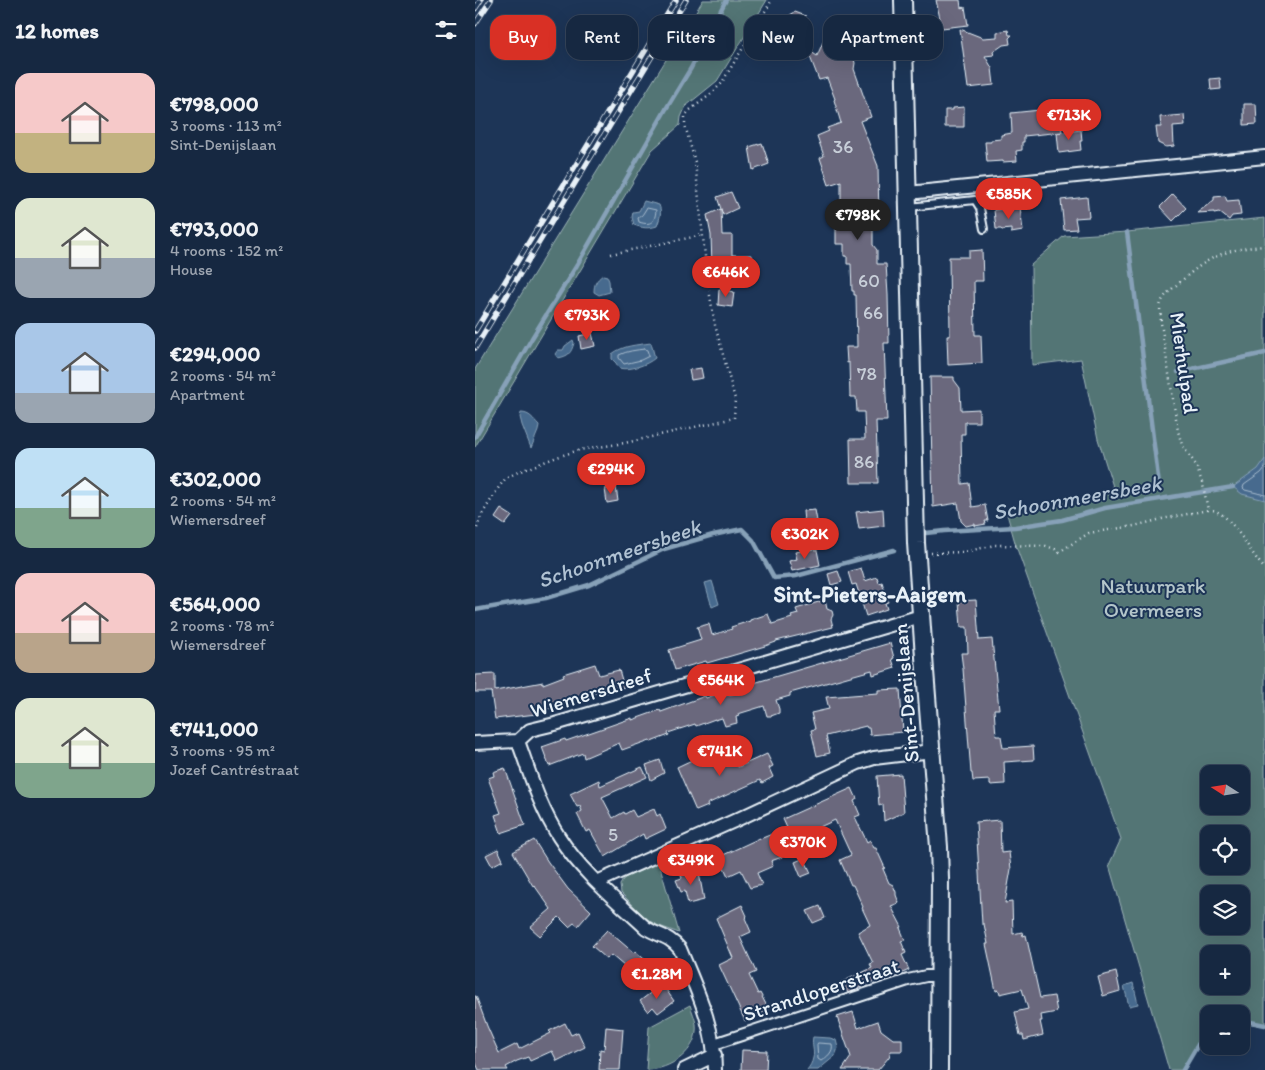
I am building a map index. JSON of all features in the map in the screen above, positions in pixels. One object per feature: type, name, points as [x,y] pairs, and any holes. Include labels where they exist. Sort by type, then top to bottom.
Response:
[{"type":"street","name":"Sint-Denijslaan","points":[[903,0],[917,553],[939,847],[941,976],[939,1070]]},
{"type":"street","points":[[908,200],[1265,157]]},
{"type":"street","name":"Wiemersdreef","points":[[475,743],[518,741],[530,730],[921,616]]},
{"type":"street","points":[[518,741],[545,812],[575,860],[646,928],[666,936],[680,949],[705,1010],[714,1050],[715,1070]]},
{"type":"street","points":[[597,882],[858,763],[874,758],[932,751]]},
{"type":"street","name":"Strandloperstraat","points":[[714,1050],[908,980],[926,976],[941,976]]},
{"type":"street","points":[[684,1070],[714,1050]]},
{"type":"lane","points":[[908,200],[975,200],[980,208],[984,229]]},
{"type":"path","points":[[477,528],[481,516],[499,487],[506,478],[518,472],[579,450],[625,443],[734,418],[735,399],[715,325],[708,284],[695,162],[685,125],[685,116],[710,96],[721,84],[772,0]]},
{"type":"path","points":[[611,254],[703,235]]},
{"type":"path","name":"Mierhulpad","points":[[1208,510],[1203,485],[1196,465],[1182,445],[1178,431],[1161,322],[1161,304],[1174,287],[1198,266],[1210,259],[1224,253],[1265,246]]},
{"type":"path","points":[[917,553],[964,552],[995,545],[1046,546],[1059,552],[1089,533],[1134,526],[1208,510],[1216,511],[1232,523],[1265,569]]},
{"type":"green space","points":[[703,0],[767,0],[758,15],[744,15],[744,37],[734,53],[734,15],[694,15]]},
{"type":"green space","points":[[666,60],[730,60],[717,81],[686,106],[680,125],[652,150],[475,447],[475,369]]},
{"type":"green space","name":"Natuurpark Overmeers","points":[[1265,218],[1265,1026],[1250,1024],[1250,1005],[1200,1005],[1200,1041],[1183,1070],[1169,1070],[1109,865],[1121,839],[1016,546],[1007,514],[1115,493],[1098,439],[1081,359],[1032,365],[1031,265],[1064,236],[1127,232]]},
{"type":"green space","points":[[659,863],[679,933],[654,924],[621,893],[620,885],[624,878]]},
{"type":"green space","points":[[690,1005],[696,1024],[696,1034],[693,1043],[673,1063],[664,1067],[646,1070],[649,1027]]},
{"type":"water","points":[[644,201],[659,205],[660,215],[657,226],[645,228],[634,225],[633,212],[639,211]]},
{"type":"water","points":[[603,275],[607,276],[610,292],[599,295],[594,292],[594,287],[597,280]]},
{"type":"water","points":[[573,340],[574,343],[569,354],[558,358],[555,354],[558,350],[563,350]]},
{"type":"water","points":[[651,343],[655,358],[643,365],[623,369],[619,368],[612,359],[612,354],[621,349]]},
{"type":"water","points":[[521,413],[529,415],[539,425],[531,448],[522,425]]},
{"type":"water","points":[[1265,459],[1265,500],[1242,494],[1233,487],[1258,469]]},
{"type":"water","points":[[712,581],[719,604],[712,607],[705,583]]},
{"type":"water","points":[[1133,983],[1138,1004],[1129,1006],[1124,986]]},
{"type":"water","points":[[813,1037],[836,1040],[838,1048],[835,1056],[818,1070],[807,1070],[813,1055]]},
{"type":"building","points":[[936,0],[960,0],[961,8],[965,7],[968,25],[943,28],[943,15],[939,15]]},
{"type":"building","points":[[795,12],[803,15],[790,15]]},
{"type":"building","points":[[960,29],[983,38],[997,37],[997,32],[1008,30],[1009,35],[1012,35],[1009,38],[1010,44],[1003,45],[993,52],[994,55],[985,56],[992,68],[994,85],[968,88]]},
{"type":"building","points":[[823,42],[823,60],[854,60],[854,69],[871,117],[860,121],[878,166],[879,223],[873,223],[873,245],[877,250],[877,264],[886,264],[889,343],[884,343],[887,421],[876,421],[878,483],[851,483],[850,439],[865,439],[864,412],[857,412],[856,397],[850,397],[849,362],[847,363],[846,347],[857,347],[856,295],[852,291],[851,264],[847,264],[847,256],[844,256],[844,244],[836,244],[836,228],[844,228],[841,181],[829,185],[820,158],[824,156],[817,136],[829,131],[827,128],[841,123],[827,78],[819,80],[811,60],[813,60],[813,53],[817,56]]},
{"type":"building","points":[[1220,78],[1221,89],[1211,90],[1210,79]]},
{"type":"building","points":[[1244,104],[1256,104],[1257,124],[1244,125]]},
{"type":"building","points":[[964,107],[964,127],[945,127],[945,110]]},
{"type":"building","points":[[1059,109],[1062,132],[1024,136],[1022,150],[1016,151],[1017,161],[987,162],[985,142],[1001,139],[1001,135],[1012,133],[1011,113]]},
{"type":"building","points":[[1184,115],[1185,125],[1173,126],[1174,146],[1166,147],[1158,143],[1156,127],[1161,127],[1160,117]]},
{"type":"building","points":[[1081,130],[1081,150],[1059,153],[1057,133]]},
{"type":"building","points":[[762,143],[769,164],[753,170],[749,147]]},
{"type":"building","points":[[731,192],[738,208],[723,215],[717,197]]},
{"type":"building","points":[[1173,194],[1186,208],[1173,221],[1160,207]]},
{"type":"building","points":[[1225,196],[1227,201],[1239,200],[1241,215],[1232,216],[1229,220],[1219,212],[1197,213],[1214,200],[1214,197]]},
{"type":"building","points":[[1087,197],[1089,217],[1075,218],[1077,229],[1064,230],[1061,200]]},
{"type":"building","points":[[1020,207],[1023,231],[1011,233],[1011,229],[996,229],[994,210]]},
{"type":"building","points":[[721,209],[722,235],[732,235],[732,255],[752,255],[752,266],[712,266],[711,235],[707,215]]},
{"type":"building","points":[[982,250],[983,281],[974,281],[975,335],[981,335],[982,363],[948,365],[947,336],[950,336],[949,257],[969,257],[969,251]]},
{"type":"building","points":[[719,289],[734,292],[732,307],[718,305]]},
{"type":"building","points":[[592,333],[595,346],[581,349],[579,336]]},
{"type":"building","points":[[701,368],[703,378],[691,380],[689,370]]},
{"type":"building","points":[[930,377],[954,377],[960,388],[961,410],[979,409],[979,422],[965,422],[965,434],[961,434],[962,484],[969,483],[972,507],[985,505],[988,521],[985,521],[986,524],[966,526],[961,521],[958,503],[933,507]]},
{"type":"building","points":[[616,487],[618,501],[607,503],[605,489]]},
{"type":"building","points":[[501,509],[512,516],[505,525],[495,518]]},
{"type":"building","points":[[883,509],[884,526],[859,529],[856,512]]},
{"type":"building","points":[[815,510],[817,521],[804,522],[803,511]]},
{"type":"building","points":[[817,550],[820,565],[792,571],[789,561],[797,559],[795,552]]},
{"type":"building","points":[[861,568],[865,581],[877,577],[879,583],[882,582],[888,602],[885,603],[887,609],[866,616],[856,584],[852,585],[848,572]]},
{"type":"building","points":[[838,571],[842,582],[831,585],[828,574]]},
{"type":"building","points":[[825,600],[827,609],[832,611],[833,627],[776,641],[707,663],[706,661],[675,670],[669,650],[701,640],[697,627],[709,624],[712,635],[768,614],[772,624],[792,618],[791,616],[798,614],[796,609]]},
{"type":"building","points":[[976,600],[979,640],[992,639],[999,709],[994,709],[996,736],[1001,736],[1003,748],[1033,746],[1034,760],[1004,762],[1005,784],[990,785],[990,780],[973,781],[971,773],[961,653],[968,653],[967,627],[961,627],[959,601]]},
{"type":"building","points":[[890,643],[895,668],[873,675],[872,670],[790,693],[790,696],[776,700],[779,713],[771,716],[767,716],[764,706],[738,714],[739,716],[736,717],[737,723],[725,726],[722,718],[715,719],[668,733],[669,735],[651,742],[650,740],[622,750],[619,743],[584,758],[583,753],[549,766],[542,747],[565,739],[566,741],[632,718],[632,720],[660,710],[661,712],[705,696],[706,698],[720,693],[722,696],[742,692],[740,687]]},
{"type":"building","points":[[595,664],[599,675],[619,670],[624,687],[559,702],[560,706],[535,712],[536,714],[495,719],[491,692],[475,692],[476,675],[495,674],[495,691],[543,682],[543,684],[564,676],[563,674]]},
{"type":"building","points":[[900,689],[903,732],[870,735],[869,728],[866,726],[826,736],[830,753],[817,756],[811,730],[815,729],[811,713],[829,709],[826,697],[878,693],[878,690]]},
{"type":"building","points":[[710,749],[719,768],[735,761],[738,767],[767,754],[773,766],[769,768],[773,777],[762,783],[760,780],[707,804],[708,806],[696,811],[677,767]]},
{"type":"building","points":[[660,760],[664,773],[651,780],[646,765]]},
{"type":"building","points":[[642,767],[647,777],[602,797],[613,818],[632,810],[636,817],[654,809],[657,816],[660,814],[666,829],[645,839],[643,834],[605,857],[590,830],[586,832],[577,814],[582,811],[580,806],[577,807],[570,794],[599,780],[600,786]]},
{"type":"building","points":[[505,768],[525,825],[501,833],[495,815],[501,813],[488,778],[494,776],[493,772]]},
{"type":"building","points":[[901,774],[904,812],[884,821],[883,804],[879,806],[877,776]]},
{"type":"building","points":[[852,788],[857,799],[854,801],[860,815],[855,817],[867,842],[870,840],[874,848],[876,848],[889,883],[893,885],[896,892],[899,903],[891,906],[902,927],[900,928],[905,940],[901,941],[906,953],[902,955],[909,970],[896,976],[894,972],[848,993],[842,982],[872,968],[870,964],[873,963],[858,932],[870,925],[840,860],[851,855],[835,820],[778,846],[782,857],[771,861],[773,866],[757,873],[762,885],[750,888],[741,870],[728,876],[719,857],[787,828],[783,819]]},
{"type":"building","points":[[1000,820],[1001,853],[1009,852],[1011,869],[1005,903],[1012,902],[1013,934],[1022,932],[1023,936],[1026,935],[1040,998],[1054,996],[1057,1012],[1041,1015],[1042,1021],[1040,1021],[1043,1035],[1024,1040],[1023,1035],[1020,1035],[1015,1012],[1028,1009],[1022,989],[1000,994],[999,990],[996,991],[986,944],[988,944],[984,924],[982,924],[976,822]]},
{"type":"building","points":[[534,840],[568,889],[591,911],[578,926],[574,923],[569,927],[559,917],[540,936],[530,927],[551,909],[533,886],[513,852]]},
{"type":"building","points":[[498,849],[503,860],[492,866],[486,855]]},
{"type":"building","points":[[804,858],[811,873],[801,877],[795,862]]},
{"type":"building","points":[[692,866],[694,874],[699,873],[704,900],[688,904],[685,891],[681,892],[676,880],[682,878],[680,871]]},
{"type":"building","points":[[742,905],[751,932],[740,937],[756,972],[749,975],[758,994],[760,993],[769,1010],[745,1021],[719,965],[733,958],[716,918]]},
{"type":"building","points":[[820,906],[825,918],[813,923],[807,911]]},
{"type":"building","points":[[607,930],[651,965],[639,979],[611,955],[607,959],[592,946]]},
{"type":"building","points":[[1116,972],[1120,991],[1103,996],[1098,977]]},
{"type":"building","points":[[662,984],[674,1001],[658,1013],[653,1007],[648,1012],[640,1001]]},
{"type":"building","points":[[475,996],[499,1053],[517,1044],[519,1049],[551,1033],[549,1031],[565,1023],[571,1035],[578,1032],[585,1047],[557,1061],[552,1051],[530,1061],[528,1057],[517,1061],[506,1067],[508,1070],[479,1070],[475,1061]]},
{"type":"building","points":[[853,1012],[858,1028],[878,1021],[881,1030],[893,1039],[902,1039],[902,1051],[891,1051],[889,1057],[878,1070],[842,1070],[851,1057],[837,1017]]},
{"type":"building","points":[[606,1027],[623,1029],[620,1070],[599,1070],[600,1049],[604,1050]]},
{"type":"building","points":[[742,1050],[767,1051],[766,1070],[741,1070]]},
{"type":"waterway","points":[[475,437],[691,68],[726,0]]},
{"type":"waterway","points":[[1127,232],[1159,485]]},
{"type":"waterway","points":[[1178,372],[1265,353]]},
{"type":"waterway","name":"Schoonmeersbeek","points":[[926,533],[1015,527],[1062,520],[1105,508],[1233,487]]},
{"type":"waterway","name":"Schoonmeersbeek","points":[[475,610],[546,598],[589,585],[664,549],[742,529],[753,540],[774,578],[796,576],[894,550]]},
{"type":"waterway","points":[[1250,1022],[1265,1025]]},
{"type":"waterway","points":[[1183,1070],[1200,1041]]},
{"type":"railway","points":[[475,9],[481,0]]},
{"type":"railway","points":[[475,24],[491,0]]},
{"type":"railway","points":[[475,331],[676,0]]},
{"type":"railway","points":[[475,348],[686,0]]},
{"type":"district","name":"Sint-Pieters-Aaigem","points":[[870,594]]}]
